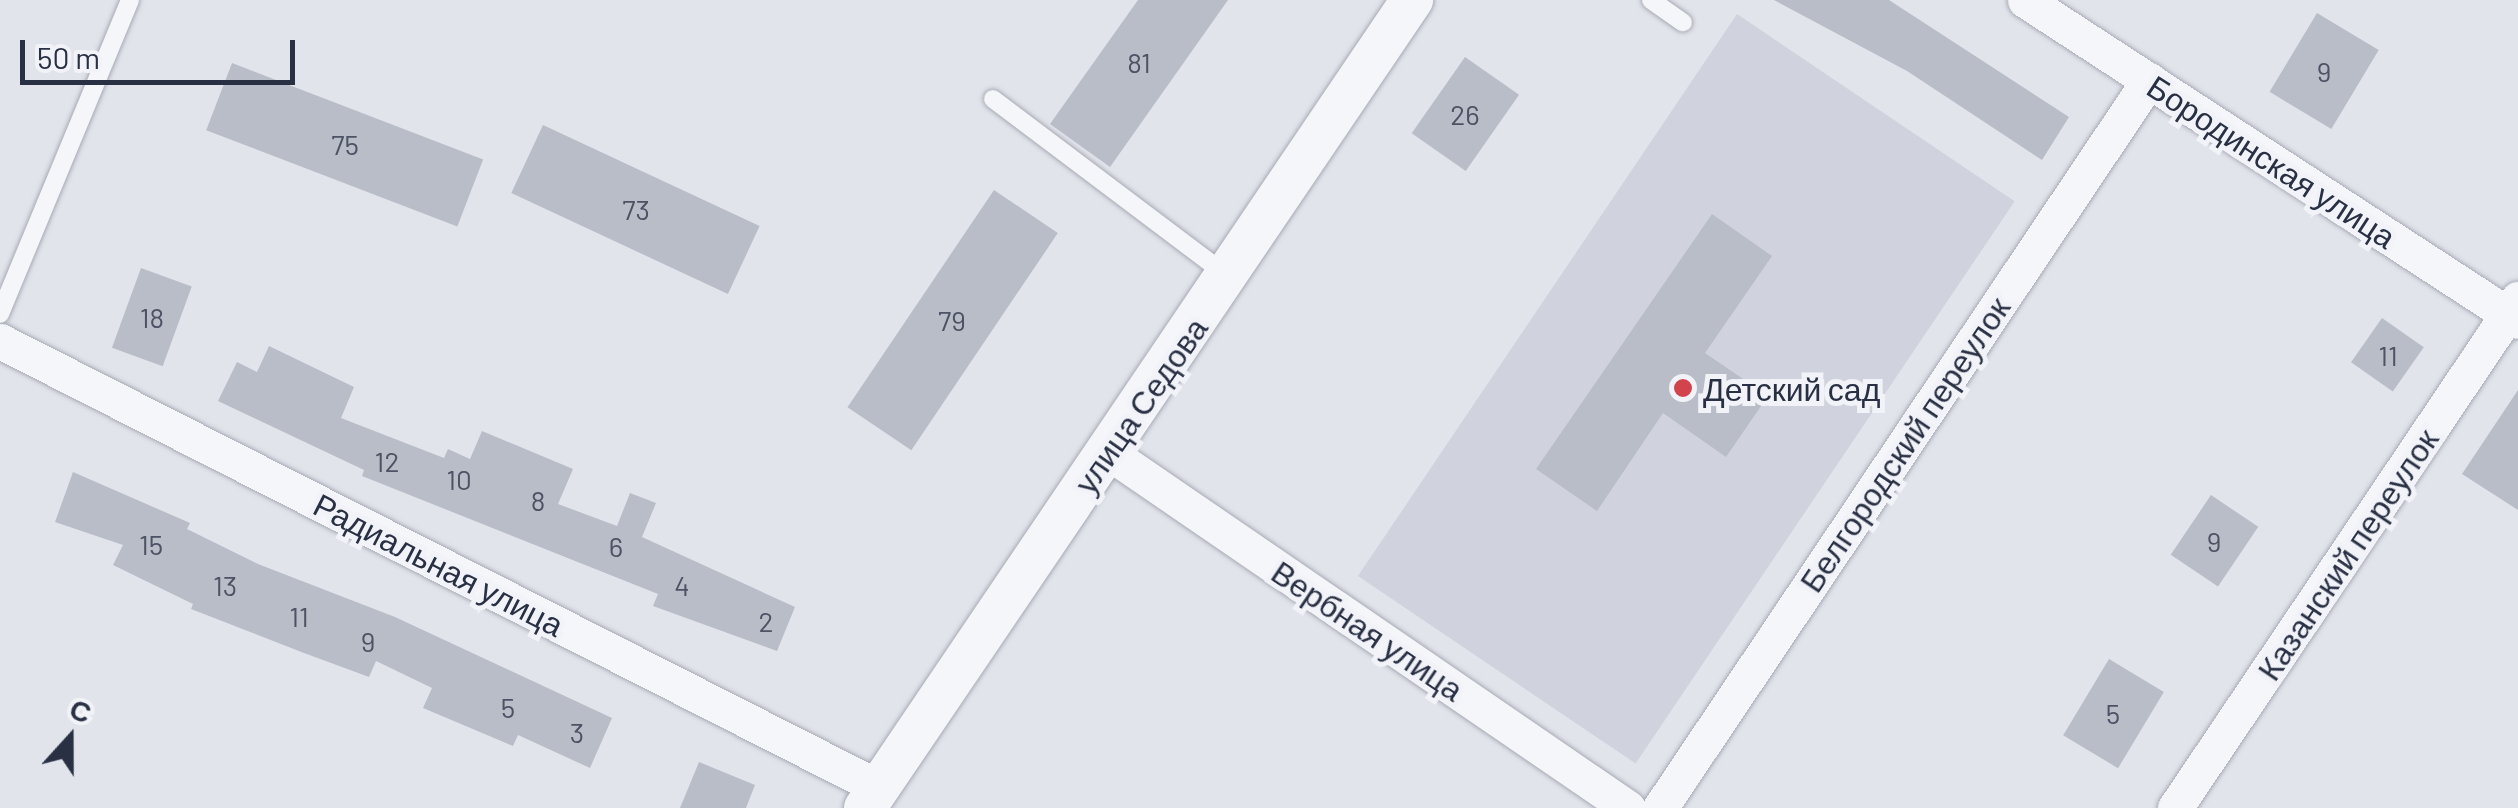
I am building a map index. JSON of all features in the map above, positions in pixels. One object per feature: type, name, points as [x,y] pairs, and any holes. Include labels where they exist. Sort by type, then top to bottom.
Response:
[{"type":"street","name":"улица Седова","points":[[872,797],[1229,276],[1412,0]]},
{"type":"street","name":"Бородинская улица","points":[[2025,0],[2515,312]]},
{"type":"street","name":"Белгородский переулок","points":[[1660,808],[2149,80]]},
{"type":"street","name":"Казанский переулок","points":[[2175,808],[2515,312]]},
{"type":"street","name":"Радиальная улица","points":[[0,341],[872,797]]},
{"type":"street","name":"Вербная улица","points":[[1108,452],[1628,808]]},
{"type":"lane","points":[[0,314],[130,0]]},
{"type":"lane","points":[[1650,0],[1683,22]]},
{"type":"lane","points":[[992,99],[1229,276]]},
{"type":"shaded area","name":"Детский сад","points":[[1737,14],[2015,201],[1636,763],[1358,576]]},
{"type":"building","points":[[1138,0],[1228,0],[1110,167],[1050,124]]},
{"type":"building","points":[[1774,0],[1889,0],[2069,117],[2042,160],[1907,71]]},
{"type":"building","points":[[2317,13],[2379,50],[2331,129],[2270,92]]},
{"type":"building","points":[[1465,57],[1519,95],[1466,171],[1412,133]]},
{"type":"building","points":[[232,63],[483,159],[457,227],[206,130]]},
{"type":"building","points":[[543,125],[760,226],[728,294],[511,193]]},
{"type":"building","points":[[994,190],[1058,233],[911,450],[847,407]]},
{"type":"building","points":[[1712,214],[1772,256],[1705,353],[1768,396],[1726,457],[1663,413],[1597,511],[1536,469]]},
{"type":"building","points":[[141,268],[192,286],[163,366],[112,348]]},
{"type":"building","points":[[2382,318],[2424,347],[2393,391],[2351,362]]},
{"type":"building","points":[[269,346],[354,387],[341,418],[444,458],[448,449],[470,459],[482,431],[573,469],[558,504],[617,526],[630,493],[656,503],[642,537],[795,607],[777,651],[653,606],[658,594],[362,476],[364,470],[218,401],[237,362],[257,372]]},
{"type":"building","points":[[2518,390],[2518,510],[2462,474]]},
{"type":"building","points":[[73,472],[190,523],[187,529],[258,564],[395,617],[612,718],[590,768],[518,735],[513,746],[423,708],[432,688],[376,661],[369,677],[191,609],[193,604],[113,565],[123,545],[55,522]]},
{"type":"building","points":[[2211,495],[2258,527],[2218,587],[2171,555]]},
{"type":"building","points":[[2109,659],[2164,692],[2118,768],[2063,735]]},
{"type":"building","points":[[699,762],[755,785],[746,808],[680,808]]},
{"type":"place","name":"Детский сад","points":[[1683,388]]}]
